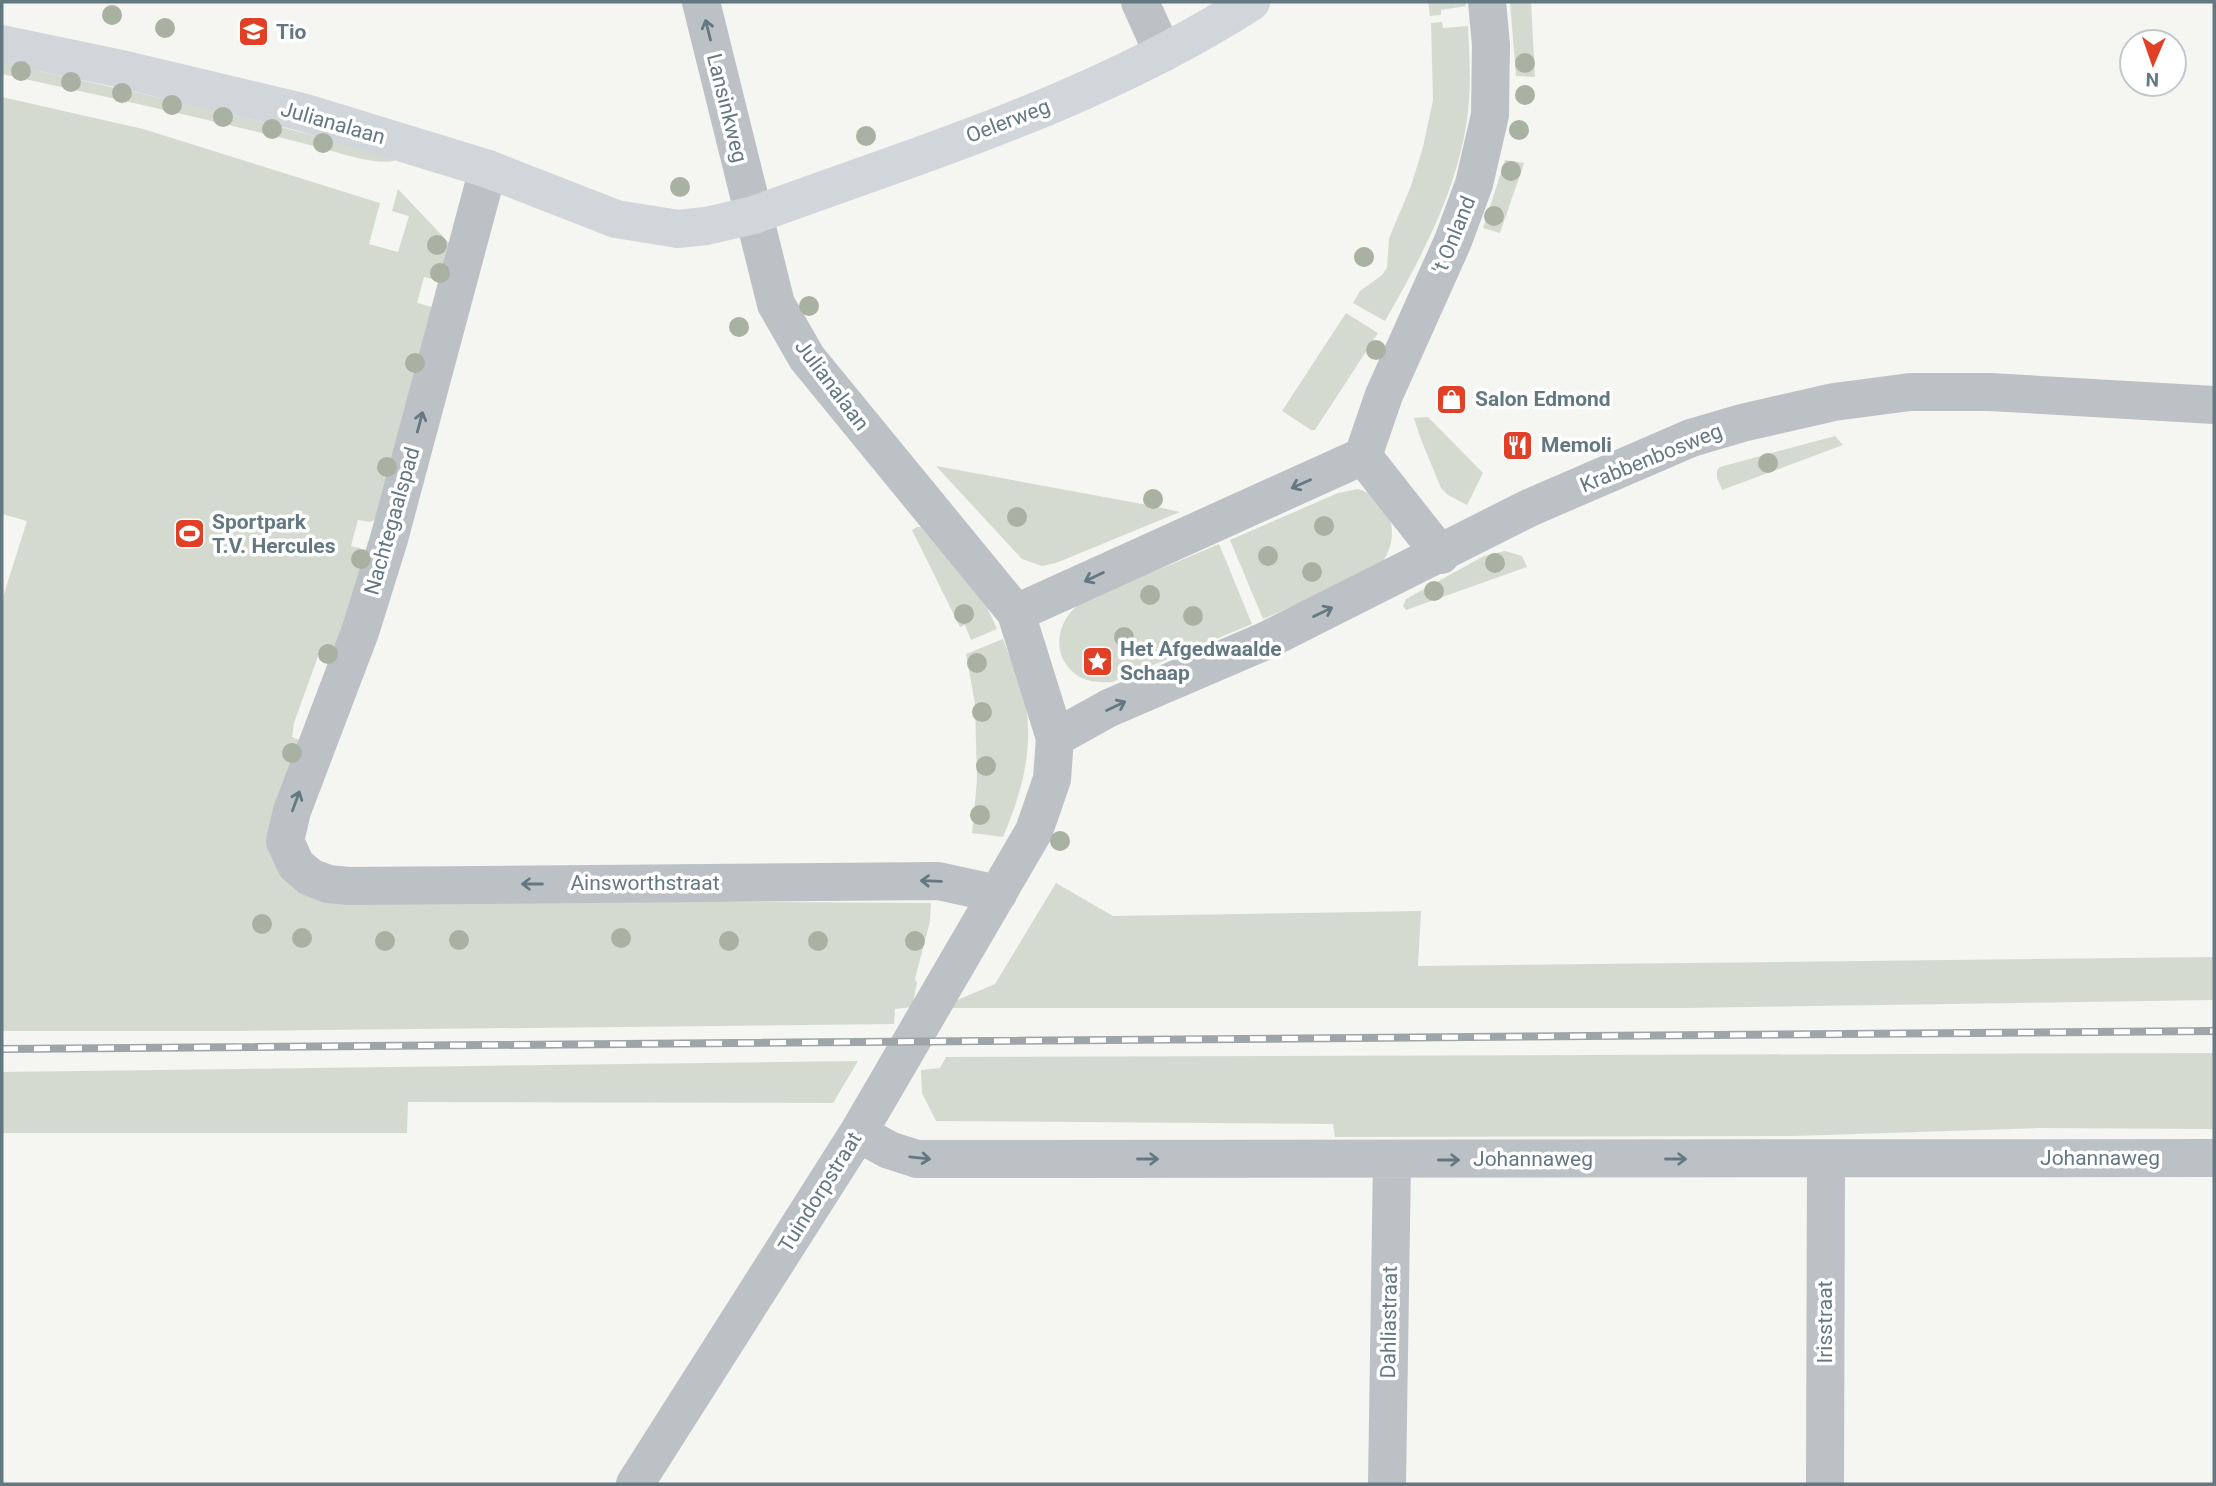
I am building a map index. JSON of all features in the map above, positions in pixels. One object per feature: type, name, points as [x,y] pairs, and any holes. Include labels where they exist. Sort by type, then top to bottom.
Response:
[{"type":"main road","name":"Oelerweg","points":[[754,215],[1040,110],[1163,54],[1251,2]]},
{"type":"main road","name":"Julianalaan","points":[[2,44],[302,112],[488,169],[616,219],[678,229],[706,226],[754,215]]},
{"type":"street","name":"Lansinkweg","points":[[701,2],[754,215]]},
{"type":"street","points":[[1140,2],[1163,54]]},
{"type":"street","name":"'t Onland","points":[[1363,456],[1384,395],[1453,241],[1474,184],[1490,115],[1491,45],[1487,2]]},
{"type":"street","name":"Nachtegaalspad","points":[[296,865],[285,841],[292,811],[360,632],[388,540],[488,169]]},
{"type":"street","name":"Julianalaan","points":[[754,215],[776,304],[807,358],[1016,613],[1055,738],[1052,779],[1034,831],[998,894]]},
{"type":"street","name":"Krabbenbosweg","points":[[1055,738],[1109,708],[1265,641],[1529,509],[1691,438],[1742,423],[1833,402],[1910,392],[1990,392],[2214,405]]},
{"type":"street","points":[[1016,613],[1363,456],[1441,555]]},
{"type":"street","name":"Ainsworthstraat","points":[[296,865],[310,877],[328,884],[349,886],[938,881],[998,894]]},
{"type":"street","name":"Tuindorpstraat","points":[[635,1484],[858,1133],[998,894]]},
{"type":"street","name":"Johannaweg","points":[[858,1133],[889,1150],[917,1159],[2214,1158]]},
{"type":"street","name":"Irisstraat","points":[[1825,1484],[1826,1159]]},
{"type":"street","name":"Dahliastraat","points":[[1387,1484],[1392,1160]]},
{"type":"shaded area","points":[[1428,2],[1465,2],[1466,6],[1441,10],[1441,15],[1430,16]]},
{"type":"shaded area","points":[[1510,2],[1531,2],[1535,77],[1516,76]]},
{"type":"shaded area","points":[[1442,22],[1443,28],[1468,26],[1470,82],[1465,130],[1459,159],[1439,215],[1414,269],[1385,321],[1353,303],[1360,291],[1387,268],[1389,238],[1411,186],[1433,100],[1431,23]]},
{"type":"shaded area","points":[[2,63],[249,119],[396,160],[380,162],[358,158],[200,118],[2,74]]},
{"type":"shaded area","points":[[2,97],[143,129],[380,203],[369,244],[398,252],[409,216],[392,211],[398,189],[453,247],[444,282],[424,277],[417,303],[432,307],[379,518],[370,522],[358,520],[351,546],[360,548],[364,557],[333,666],[319,660],[321,648],[294,723],[292,737],[304,742],[273,826],[366,900],[931,903],[930,921],[915,979],[917,983],[912,1007],[895,1009],[894,1024],[2,1031],[2,600],[27,521],[2,514]]},
{"type":"shaded area","points":[[1505,160],[1524,163],[1500,233],[1483,228]]},
{"type":"shaded area","points":[[1346,313],[1378,333],[1315,430],[1311,430],[1282,411]]},
{"type":"shaded area","points":[[1428,417],[1483,473],[1467,505],[1441,488],[1414,418]]},
{"type":"shaded area","points":[[1835,436],[1843,445],[1722,490],[1717,478],[1717,470],[1720,467]]},
{"type":"shaded area","points":[[936,466],[1180,512],[1056,563],[1042,566],[1022,559]]},
{"type":"shaded area","points":[[1358,489],[1381,503],[1388,514],[1392,538],[1383,562],[1373,572],[1263,619],[1230,540],[1338,493]]},
{"type":"shaded area","points":[[921,527],[986,605],[997,629],[971,640],[965,625],[960,627],[912,530]]},
{"type":"shaded area","points":[[1219,544],[1252,624],[1112,682],[1086,680],[1066,664],[1059,639],[1068,615],[1081,603]]},
{"type":"shaded area","points":[[1505,551],[1522,556],[1527,567],[1406,610],[1403,606],[1406,599],[1484,556]]},
{"type":"shaded area","points":[[1003,639],[1026,705],[1028,743],[1017,800],[1003,837],[972,833],[977,780],[975,704],[966,654]]},
{"type":"shaded area","points":[[1056,883],[1113,916],[1421,911],[1418,966],[2214,957],[2214,1000],[1685,1008],[950,1008],[955,1001],[995,984]]},
{"type":"shaded area","points":[[2214,1053],[2214,1129],[2038,1128],[1794,1136],[1335,1137],[1333,1124],[936,1121],[922,1093],[921,1070],[940,1068],[946,1057]]},
{"type":"shaded area","points":[[858,1061],[833,1103],[408,1102],[407,1133],[2,1133],[2,1072]]},
{"type":"railway","points":[[2,1049],[2214,1031]]},
{"type":"place","name":"Tio","points":[[253,32]]},
{"type":"place","name":"Salon Edmond","points":[[1452,399]]},
{"type":"place","name":"Memoli","points":[[1518,445]]},
{"type":"place","name":"Sportpark T.V. Hercules","points":[[189,534]]},
{"type":"place","name":"Het Afgedwaalde Schaap","points":[[1097,661]]}]
